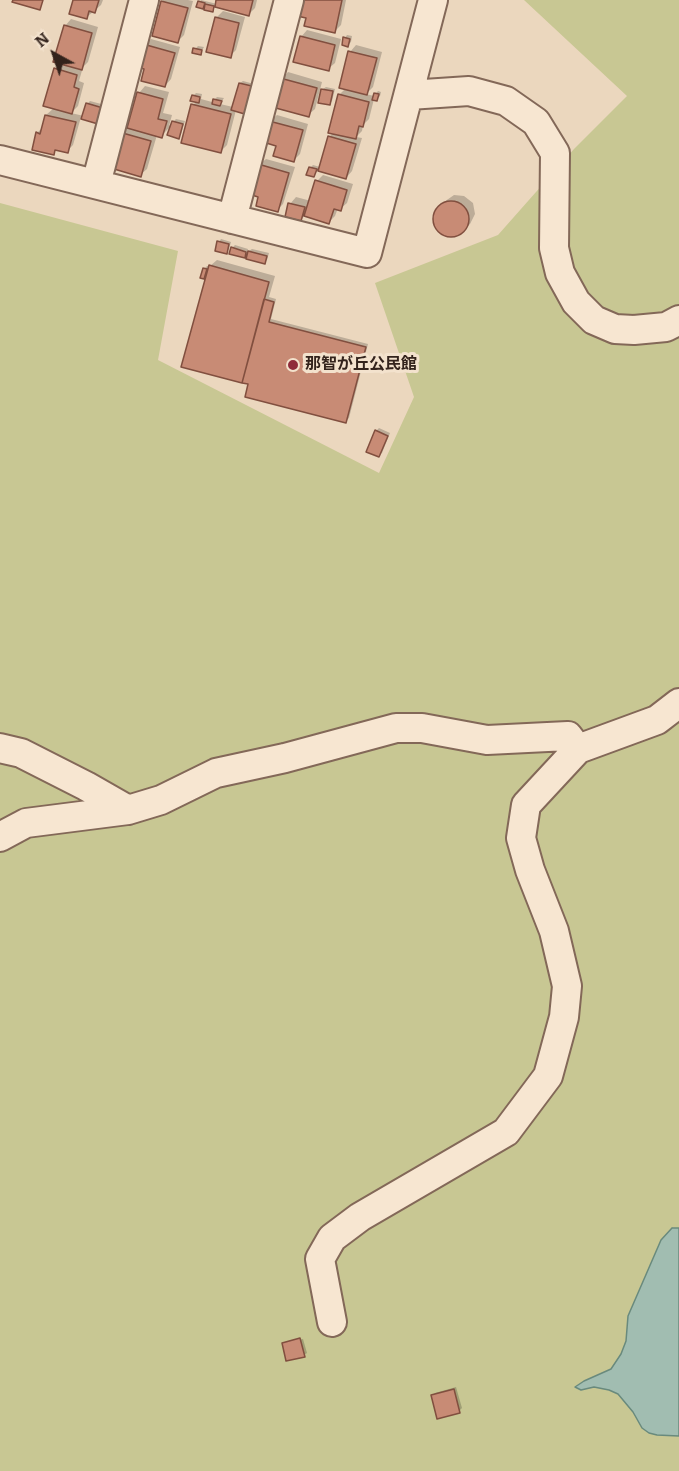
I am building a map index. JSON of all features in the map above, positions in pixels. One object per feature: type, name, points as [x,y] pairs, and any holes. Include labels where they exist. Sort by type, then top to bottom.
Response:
[{"type":"street","points":[[96,184],[144,0]]},
{"type":"street","points":[[232,219],[289,0]]},
{"type":"street","points":[[0,160],[368,253],[433,0]]},
{"type":"street","points":[[409,95],[469,92],[506,101],[536,122],[555,153],[554,248],[560,273],[576,302],[594,320],[615,329],[666,327],[679,320]]},
{"type":"street","points":[[332,1322],[320,1259],[332,1238],[360,1216],[506,1132],[548,1076],[564,1017],[567,986],[554,931],[530,870],[521,838],[526,805],[578,749],[657,720],[679,703]]},
{"type":"street","points":[[0,837],[26,823],[128,810],[161,800],[216,773],[285,758],[396,728],[422,728],[487,740],[568,736],[578,749]]},
{"type":"street","points":[[0,748],[21,753],[128,810]]},
{"type":"shaded area","points":[[524,0],[679,0],[679,1471],[0,1471],[0,203],[178,251],[158,360],[379,473],[414,397],[375,283],[498,235],[574,149],[627,96]]},
{"type":"shaded area","points":[[672,1228],[679,1228],[679,1436],[649,1433],[642,1428],[633,1412],[618,1394],[594,1387],[581,1390],[575,1387],[611,1369],[621,1354],[626,1341],[628,1316],[661,1240]]},
{"type":"building","points":[[13,0],[43,0],[40,10],[12,2]]},
{"type":"building","points":[[73,0],[99,0],[95,13],[89,11],[87,19],[69,14]]},
{"type":"building","points":[[216,0],[253,0],[249,16],[215,7]]},
{"type":"building","points":[[301,0],[342,0],[335,33],[304,26],[306,18],[297,16]]},
{"type":"building","points":[[161,1],[188,8],[178,43],[152,36]]},
{"type":"building","points":[[198,1],[205,3],[203,9],[196,7]]},
{"type":"building","points":[[205,4],[214,6],[213,12],[204,10]]},
{"type":"building","points":[[215,17],[239,23],[231,58],[206,52]]},
{"type":"building","points":[[64,25],[92,33],[82,70],[53,62]]},
{"type":"building","points":[[300,36],[335,45],[329,71],[293,62]]},
{"type":"building","points":[[343,37],[350,39],[348,47],[342,45]]},
{"type":"building","points":[[143,44],[175,53],[165,87],[141,81],[144,69],[137,67]]},
{"type":"building","points":[[193,48],[202,50],[201,55],[192,53]]},
{"type":"building","points":[[348,51],[377,58],[367,95],[339,88]]},
{"type":"building","points":[[54,68],[77,75],[74,87],[79,89],[72,114],[43,106]]},
{"type":"building","points":[[280,78],[317,88],[309,117],[272,107]]},
{"type":"building","points":[[239,83],[256,87],[248,115],[231,110]]},
{"type":"building","points":[[321,89],[333,91],[330,105],[318,103]]},
{"type":"building","points":[[137,92],[163,99],[158,119],[167,121],[162,138],[127,128]]},
{"type":"building","points":[[374,93],[379,94],[377,101],[372,100]]},
{"type":"building","points":[[338,94],[369,102],[363,127],[359,126],[356,139],[328,133]]},
{"type":"building","points":[[192,95],[200,97],[199,103],[190,101]]},
{"type":"building","points":[[213,99],[222,101],[220,106],[212,104]]},
{"type":"building","points":[[86,103],[103,108],[98,124],[81,119]]},
{"type":"building","points":[[191,104],[231,114],[221,153],[181,143]]},
{"type":"building","points":[[45,115],[76,122],[68,153],[55,150],[54,155],[32,150],[36,132],[40,134]]},
{"type":"building","points":[[172,121],[183,124],[179,139],[167,135]]},
{"type":"building","points":[[269,121],[303,130],[294,162],[273,156],[276,146],[263,142]]},
{"type":"building","points":[[119,132],[151,141],[141,177],[114,169]]},
{"type":"building","points":[[328,136],[356,144],[346,179],[318,171]]},
{"type":"building","points":[[258,164],[289,173],[278,212],[256,206],[258,197],[249,194]]},
{"type":"building","points":[[309,167],[317,169],[314,177],[306,175]]},
{"type":"building","points":[[315,180],[347,190],[341,211],[334,209],[329,224],[304,216]]},
{"type":"building","points":[[451,201],[464,206],[469,219],[464,232],[451,237],[438,232],[433,219],[438,206]]},
{"type":"building","points":[[288,203],[305,207],[301,221],[285,217]]},
{"type":"building","points":[[217,241],[229,244],[227,254],[215,251]]},
{"type":"building","points":[[231,247],[246,252],[245,258],[229,254]]},
{"type":"building","points":[[248,251],[267,256],[265,264],[246,259]]},
{"type":"building","points":[[209,265],[269,282],[242,383],[181,367]]},
{"type":"building","points":[[203,268],[207,269],[204,279],[200,278]]},
{"type":"building","points":[[264,299],[274,302],[269,322],[366,347],[346,423],[245,397],[248,384],[242,383]]},
{"type":"building","points":[[375,430],[388,436],[379,457],[366,452]]},
{"type":"building","points":[[300,1338],[305,1357],[286,1361],[282,1343]]},
{"type":"building","points":[[454,1389],[460,1413],[437,1419],[431,1395]]},
{"type":"place","name":"那智が丘公民館","points":[[293,365]]}]
